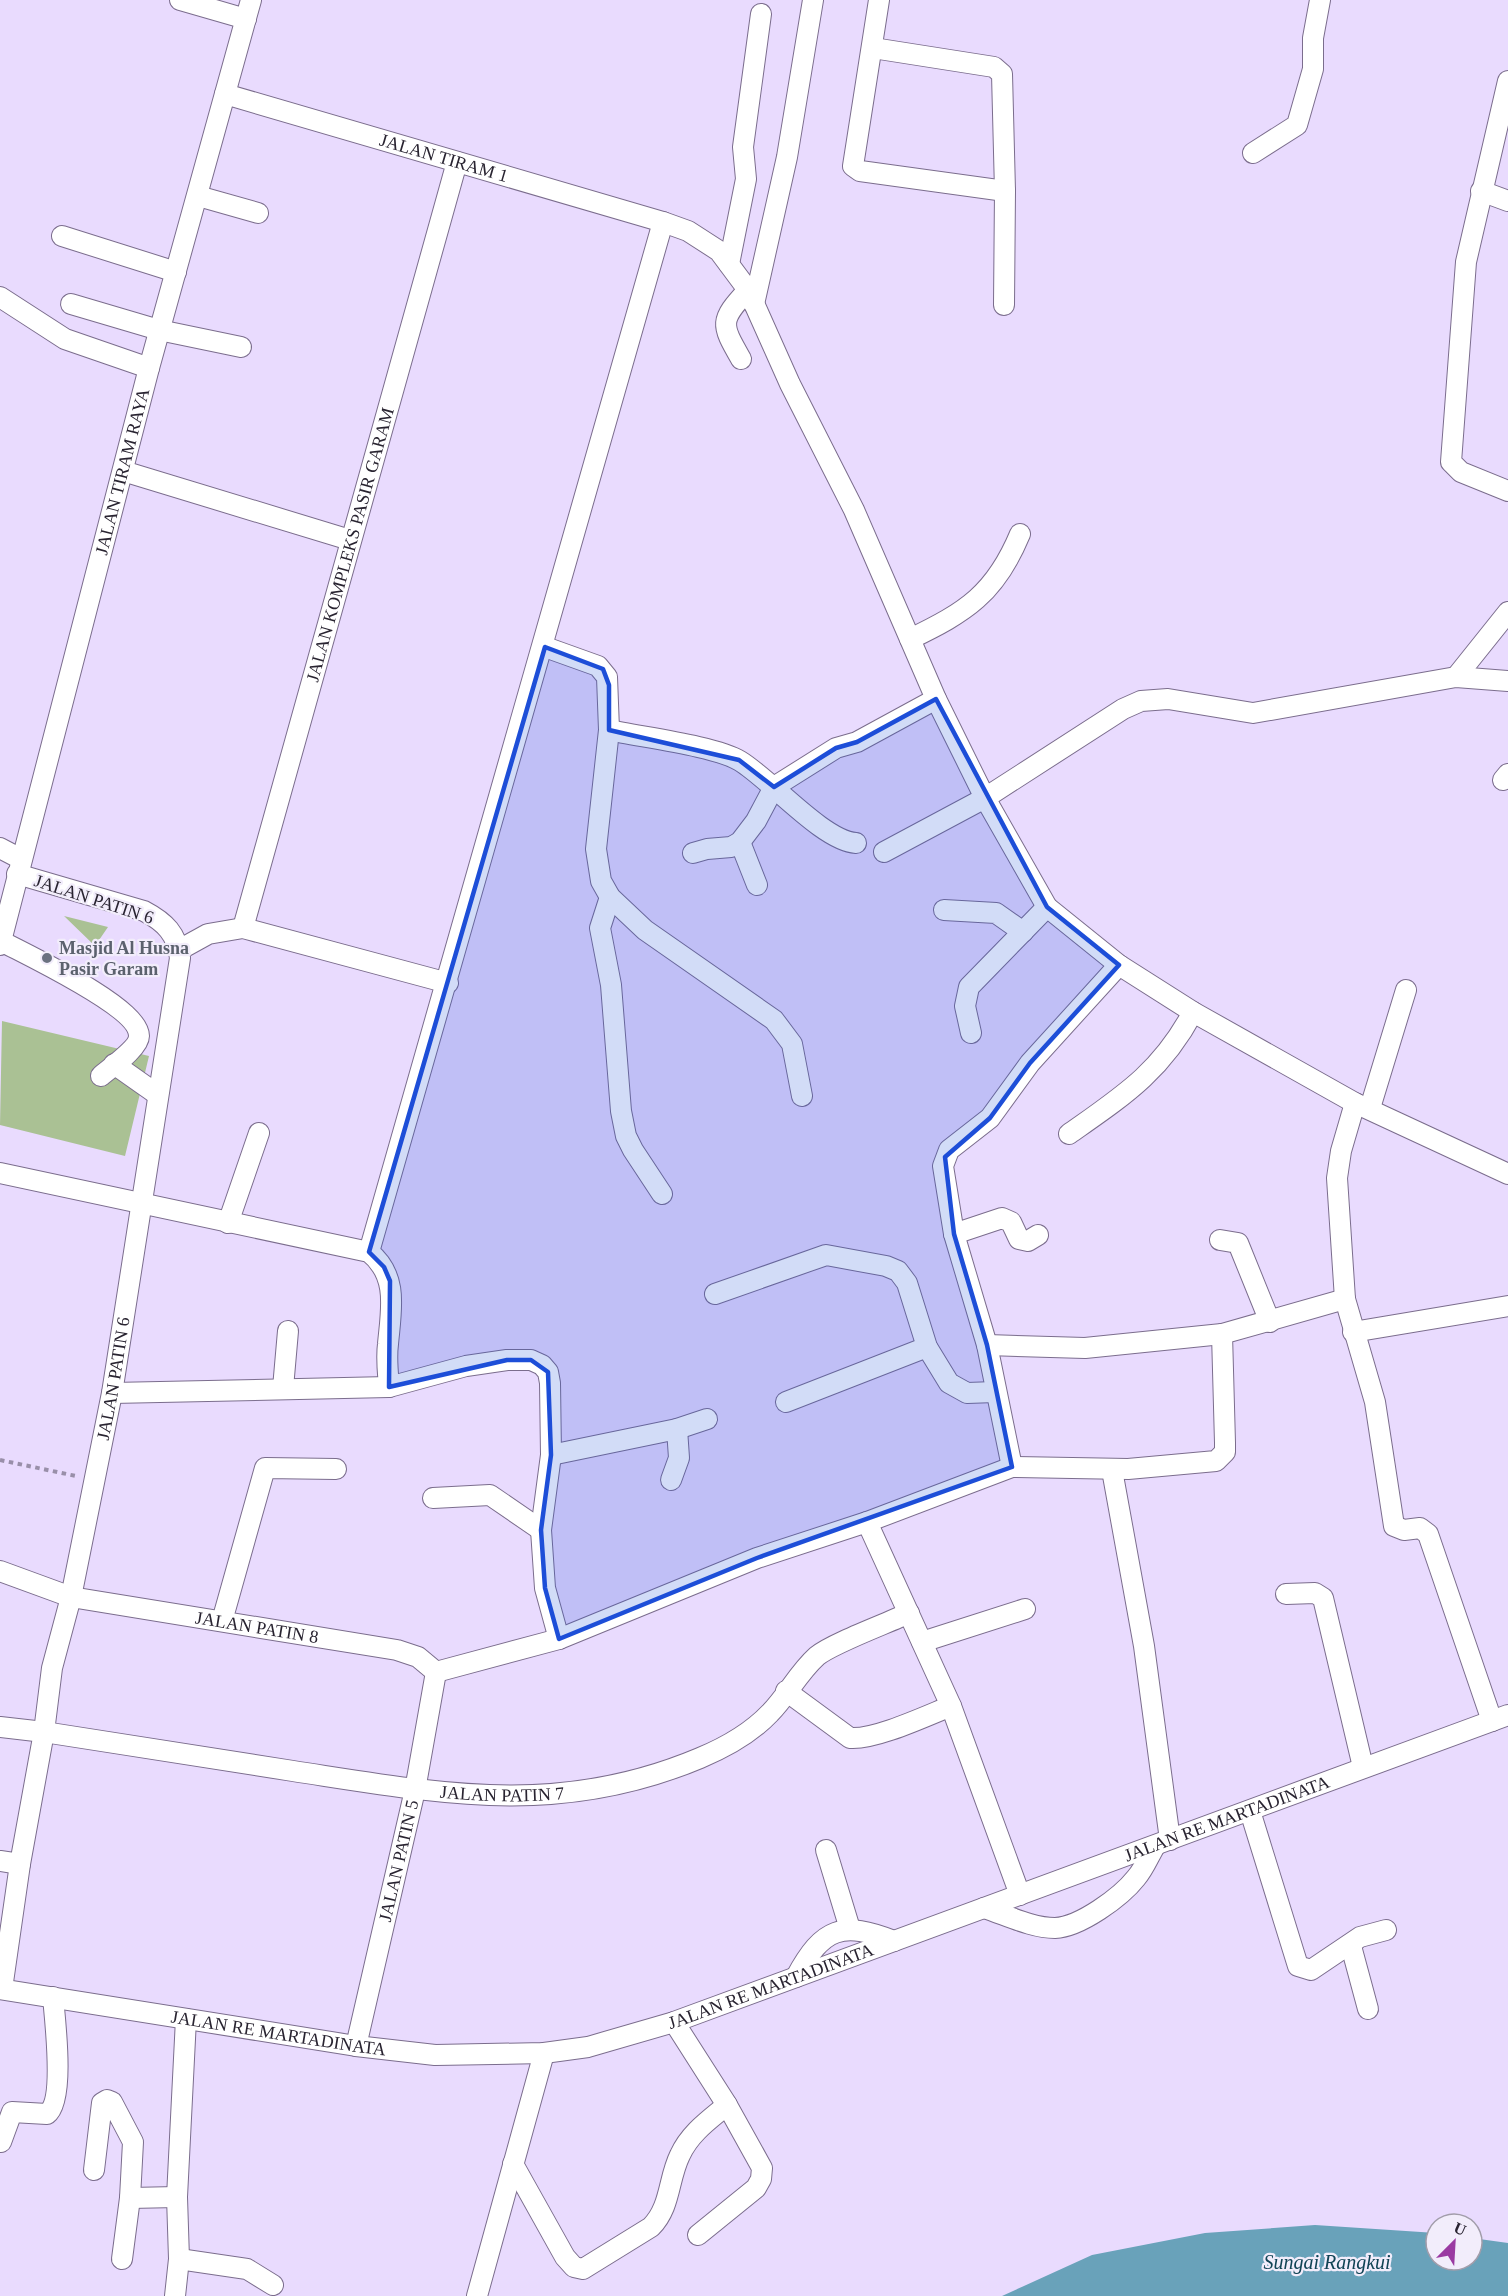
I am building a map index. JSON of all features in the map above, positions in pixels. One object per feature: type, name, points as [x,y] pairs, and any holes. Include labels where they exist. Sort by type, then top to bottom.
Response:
[{"type":"street","points":[[180,0],[248,9]]},
{"type":"street","points":[[741,359],[726,332],[725,324],[730,312],[751,297],[787,157],[813,0]]},
{"type":"street","points":[[879,0],[853,162],[855,168],[860,171],[1005,191]]},
{"type":"street","points":[[1253,153],[1297,125],[1313,69],[1313,38],[1320,0]]},
{"type":"street","name":"JALAN TIRAM RAYA","points":[[1,943],[159,330],[248,9]]},
{"type":"street","points":[[729,264],[746,179],[743,147],[761,14]]},
{"type":"street","points":[[873,48],[1000,70],[1002,74],[1005,191],[1004,305]]},
{"type":"street","points":[[1508,81],[1481,191],[1464,275],[1451,462],[1461,472],[1508,491]]},
{"type":"street","name":"JALAN TIRAM 1","points":[[225,94],[663,222],[707,242],[729,264],[751,297],[790,384],[854,510],[936,699],[985,798],[1047,907]]},
{"type":"street","name":"JALAN KOMPLEKS PASIR GARAM","points":[[243,928],[350,540],[458,162]]},
{"type":"street","points":[[1481,191],[1508,201]]},
{"type":"street","points":[[198,196],[258,213]]},
{"type":"street","points":[[369,1252],[481,871],[510,756],[545,647],[663,222]]},
{"type":"street","points":[[62,236],[176,272]]},
{"type":"street","points":[[0,297],[65,339],[149,368]]},
{"type":"street","points":[[71,303],[159,330],[241,347]]},
{"type":"street","points":[[123,471],[350,540]]},
{"type":"street","points":[[910,639],[953,618],[987,591],[1008,563],[1020,534]]},
{"type":"street","points":[[1456,676],[1508,612]]},
{"type":"street","points":[[545,647],[603,669],[609,685],[609,730],[596,849],[601,881],[610,897],[645,930],[774,1020],[792,1044],[802,1096]]},
{"type":"street","points":[[884,852],[985,798],[1123,709],[1141,701],[1168,699],[1253,712],[1456,676],[1508,681]]},
{"type":"street","points":[[693,853],[706,849],[731,847],[740,842],[756,821],[774,787],[836,748],[857,742],[936,699]]},
{"type":"street","points":[[609,730],[739,760],[826,830],[848,842],[856,843]]},
{"type":"street","points":[[740,842],[757,885]]},
{"type":"street","name":"JALAN PATIN 6","points":[[0,848],[19,867],[144,911],[162,921],[173,933],[179,950],[178,978],[140,1203],[112,1393],[71,1597],[52,1668],[45,1732],[20,1864],[1,1989]]},
{"type":"street","points":[[610,897],[600,928],[611,985],[621,1111],[626,1136],[662,1194]]},
{"type":"street","points":[[971,1033],[965,1006],[969,987],[1047,907],[1119,965],[1193,1012],[1363,1105],[1508,1174]]},
{"type":"street","points":[[944,910],[996,914],[1023,932]]},
{"type":"street","points":[[162,921],[208,933]]},
{"type":"street","points":[[179,950],[208,933],[243,928],[447,983]]},
{"type":"street","points":[[1,943],[105,997],[130,1020],[139,1035],[137,1044],[108,1070],[158,1095]]},
{"type":"street","points":[[1012,1467],[987,1345],[954,1234],[943,1166],[949,1150],[990,1118],[1030,1063],[1119,965]]},
{"type":"street","points":[[1406,990],[1363,1105],[1341,1151],[1337,1178],[1344,1299],[1375,1402],[1394,1527],[1404,1530],[1420,1528],[1428,1534],[1500,1718]]},
{"type":"street","points":[[1070,1134],[1138,1085],[1163,1060],[1193,1012]]},
{"type":"street","points":[[228,1223],[259,1133]]},
{"type":"street","points":[[0,1173],[369,1252],[384,1267],[390,1281],[392,1303],[387,1348],[389,1388]]},
{"type":"street","points":[[954,1234],[1002,1218],[1011,1222],[1019,1239],[1028,1241],[1038,1234]]},
{"type":"street","points":[[1220,1240],[1238,1243],[1270,1322]]},
{"type":"street","points":[[715,1294],[826,1255],[886,1266],[898,1271],[908,1283],[927,1347],[949,1383],[967,1393],[995,1392]]},
{"type":"street","points":[[987,1345],[1085,1348],[1222,1334],[1344,1299]]},
{"type":"street","points":[[1353,1332],[1508,1306]]},
{"type":"street","points":[[283,1388],[288,1331]]},
{"type":"street","points":[[436,1672],[560,1639],[757,1558],[867,1522],[1012,1467],[1112,1470],[1216,1461],[1222,1456],[1225,1443],[1222,1334]]},
{"type":"street","points":[[786,1402],[927,1347]]},
{"type":"street","points":[[112,1393],[283,1388],[389,1388],[466,1366],[531,1360],[542,1365],[548,1372],[551,1455],[541,1530],[546,1588],[560,1639]]},
{"type":"street","points":[[551,1455],[677,1429],[707,1419]]},
{"type":"street","points":[[671,1480],[679,1458],[677,1429]]},
{"type":"street","points":[[222,1621],[266,1468],[336,1469]]},
{"type":"street","points":[[984,1908],[1044,1926],[1055,1928],[1071,1924],[1113,1900],[1137,1877],[1162,1843],[1144,1646],[1112,1470]]},
{"type":"street","points":[[433,1498],[490,1496],[541,1530]]},
{"type":"street","points":[[867,1522],[951,1706],[1020,1894]]},
{"type":"street","name":"JALAN PATIN 8","points":[[0,1571],[71,1597],[397,1650],[418,1657],[436,1672]]},
{"type":"street","points":[[1286,1594],[1315,1593],[1323,1598],[1363,1767]]},
{"type":"street","points":[[922,1642],[1025,1609]]},
{"type":"street","name":"JALAN PATIN 7","points":[[0,1728],[45,1732],[415,1790],[517,1798],[579,1793],[635,1781],[701,1758],[748,1732],[771,1712],[786,1691],[819,1654],[909,1613]]},
{"type":"street","name":"JALAN PATIN 5","points":[[356,2046],[415,1790],[436,1672]]},
{"type":"street","points":[[786,1691],[850,1738],[858,1739],[951,1706]]},
{"type":"street","name":"JALAN RE MARTADINATA","points":[[1,1989],[356,2046],[435,2055],[544,2054],[588,2047],[674,2022],[1500,1718]]},
{"type":"street","points":[[1250,1811],[1296,1963],[1301,1968],[1311,1970],[1351,1946],[1360,1937],[1386,1929]]},
{"type":"street","points":[[826,1850],[850,1929]]},
{"type":"street","points":[[0,1862],[20,1864]]},
{"type":"street","points":[[796,1977],[810,1951],[822,1939],[850,1929],[866,1930],[894,1941]]},
{"type":"street","points":[[1351,1946],[1368,2009]]},
{"type":"street","points":[[1,2142],[12,2112],[47,2114],[54,2106],[59,2057],[53,1997]]},
{"type":"street","points":[[175,2296],[178,2259],[177,2197],[186,2019]]},
{"type":"street","points":[[674,2022],[727,2105],[762,2168],[761,2179],[756,2188],[698,2235]]},
{"type":"street","points":[[477,2296],[544,2054]]},
{"type":"street","points":[[94,2170],[102,2103],[107,2100],[112,2102],[132,2139],[130,2198],[122,2259]]},
{"type":"street","points":[[513,2164],[565,2257],[574,2267],[583,2269],[651,2227],[660,2218],[678,2157],[694,2132],[727,2105]]},
{"type":"street","points":[[130,2198],[177,2197]]},
{"type":"street","points":[[178,2259],[247,2269],[273,2285]]},
{"type":"path","points":[[0,1460],[95,1480]]},
{"type":"highlighted area","points":[[545,647],[603,669],[609,685],[609,730],[739,760],[774,787],[836,748],[857,742],[936,699],[1047,907],[1119,965],[1030,1063],[990,1118],[945,1157],[954,1234],[987,1345],[1012,1467],[757,1558],[559,1639],[545,1588],[541,1530],[551,1455],[548,1372],[531,1360],[507,1360],[389,1387],[390,1281],[384,1267],[369,1252]]},
{"type":"green space","points":[[64,916],[108,927],[95,946]]},
{"type":"green space","points":[[2,1021],[149,1056],[125,1156],[0,1125]]},
{"type":"water","name":"Sungai Rangkui","points":[[1315,2225],[1424,2232],[1424,2272],[1484,2272],[1484,2240],[1508,2243],[1508,2296],[1002,2296],[1092,2255],[1205,2233]]},
{"type":"place","name":"Masjid Al Husna Pasir Garam","points":[[47,958]]}]
